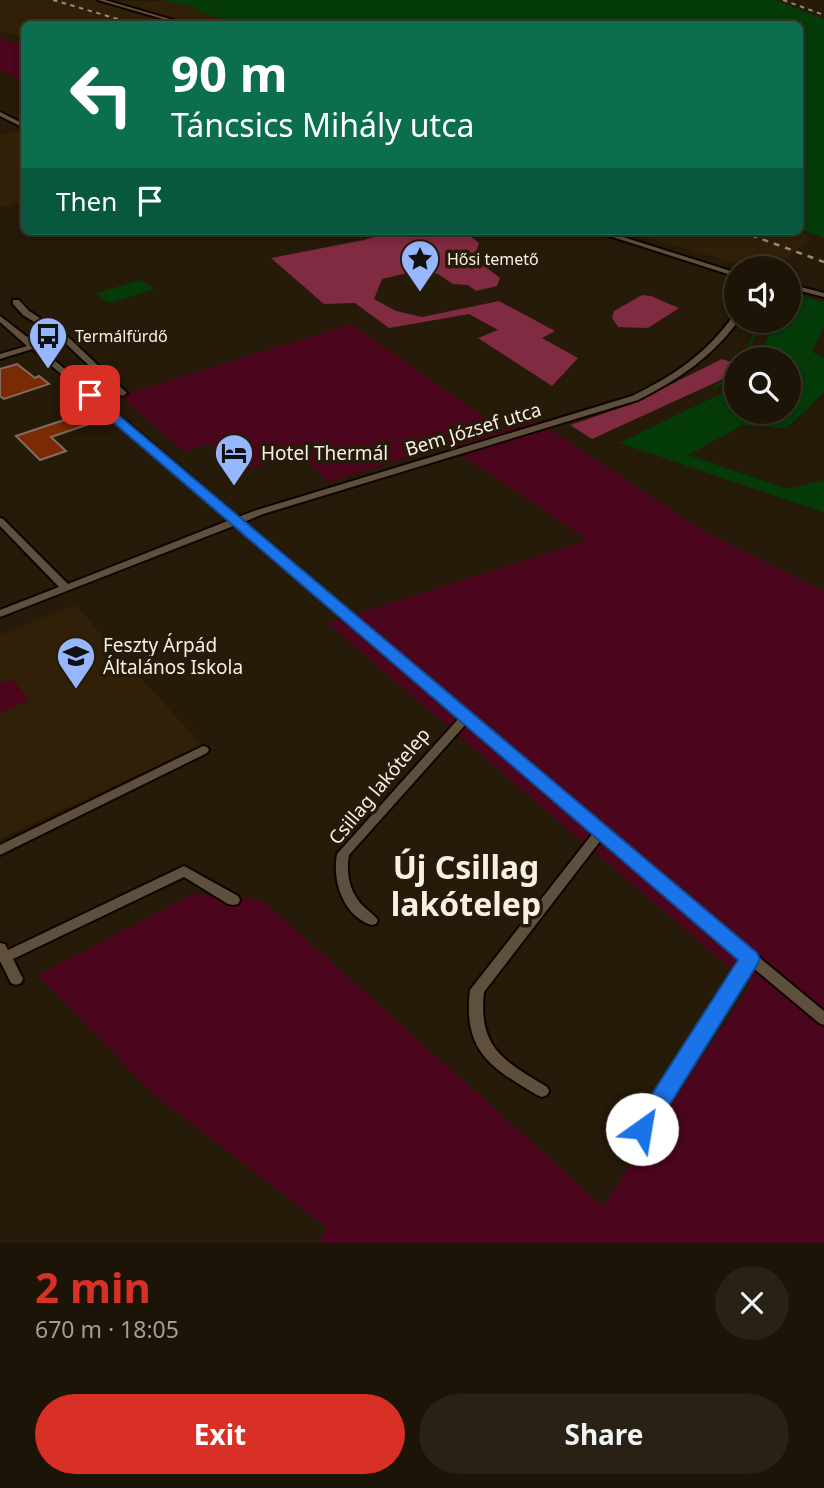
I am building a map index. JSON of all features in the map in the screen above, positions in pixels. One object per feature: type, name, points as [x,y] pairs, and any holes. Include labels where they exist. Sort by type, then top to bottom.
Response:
[{"type":"street","points":[[100,0],[174,21]]},
{"type":"street","points":[[0,114],[21,124]]},
{"type":"street","points":[[610,235],[724,271]]},
{"type":"street","points":[[801,289],[824,295]]},
{"type":"street","points":[[16,302],[26,313],[63,338],[123,393]]},
{"type":"street","points":[[0,318],[600,832],[824,1019]]},
{"type":"street","name":"Bem József utca","points":[[0,614],[236,520],[635,398],[706,356],[726,333]]},
{"type":"street","points":[[0,357],[63,338]]},
{"type":"street","points":[[0,521],[66,588]]},
{"type":"street","name":"Csillag lakótelep","points":[[371,920],[355,908],[343,885],[340,864],[343,854],[467,716]]},
{"type":"street","points":[[0,850],[203,751]]},
{"type":"street","points":[[542,1091],[509,1071],[487,1050],[474,1022],[477,990],[600,832]]},
{"type":"street","points":[[16,979],[3,953],[184,871],[233,900]]},
{"type":"street","points":[[642,1129],[750,959]]},
{"type":"shaded area","points":[[0,0],[171,1],[235,21],[21,21],[21,38],[0,30]]},
{"type":"shaded area","points":[[161,0],[775,0],[824,19],[824,238],[803,230],[803,21],[234,21],[197,11],[194,7]]},
{"type":"shaded area","points":[[0,38],[21,45],[21,80],[0,70]]},
{"type":"shaded area","points":[[21,131],[21,202],[0,208],[0,135]]},
{"type":"shaded area","points":[[803,232],[811,239],[789,256],[724,256],[724,260],[635,235],[803,235]]},
{"type":"shaded area","points":[[380,235],[469,235],[479,243],[474,258],[500,278],[497,286],[476,291],[468,285],[453,284],[438,274],[420,270],[382,279],[374,299],[396,311],[422,317],[499,301],[555,331],[542,338],[578,358],[552,386],[478,338],[498,330],[469,314],[389,328],[355,303],[324,304],[271,258]]},
{"type":"shaded area","points":[[141,280],[154,289],[109,303],[96,293]]},
{"type":"shaded area","points":[[642,295],[679,308],[648,328],[618,327],[612,318],[614,311]]},
{"type":"shaded area","points":[[801,296],[824,302],[824,326],[812,352],[824,358],[824,392],[801,414],[801,347],[764,347],[770,333],[801,333]]},
{"type":"shaded area","points":[[351,324],[491,422],[483,434],[329,482],[300,455],[245,470],[209,444],[184,452],[120,396]]},
{"type":"shaded area","points":[[724,360],[723,379],[592,439],[570,425],[629,405]]},
{"type":"shaded area","points":[[724,392],[724,424],[791,424],[787,428],[743,425],[688,455],[788,489],[824,480],[824,512],[619,443]]},
{"type":"shaded area","points":[[536,420],[705,532],[824,591],[824,1243],[320,1243],[326,1227],[153,1094],[38,975],[193,894],[261,899],[603,1206],[750,985],[327,623],[588,540],[448,446]]},
{"type":"shaded area","name":"Feszty Árpád Általános Iskola","points":[[75,605],[202,745],[0,839],[0,635]]},
{"type":"shaded area","points":[[12,678],[29,700],[0,713],[0,683]]},
{"type":"building","points":[[17,364],[35,378],[39,376],[49,384],[4,399],[0,396],[0,369]]},
{"type":"building","points":[[82,414],[92,423],[51,437],[66,451],[40,460],[16,436]]},
{"type":"waterway","points":[[801,292],[807,292]]},
{"type":"waterway","points":[[749,347],[756,333]]},
{"type":"waterway","points":[[715,387],[724,381]]},
{"type":"railway","points":[[53,0],[125,21]]},
{"type":"railway","points":[[783,0],[824,15]]},
{"type":"railway","points":[[751,235],[824,262]]},
{"type":"place","name":"Hősi temető","points":[[420,293]]},
{"type":"place","name":"Termálfürdő","points":[[48,370]]},
{"type":"place","name":"Hotel Thermál","points":[[234,487]]},
{"type":"place","name":"Feszty Árpád Általános Iskola","points":[[76,690]]},
{"type":"district","name":"Új Csillag lakótelep","points":[[466,884]]},
{"type":"route","points":[[90,395],[750,959],[642,1129]]}]
